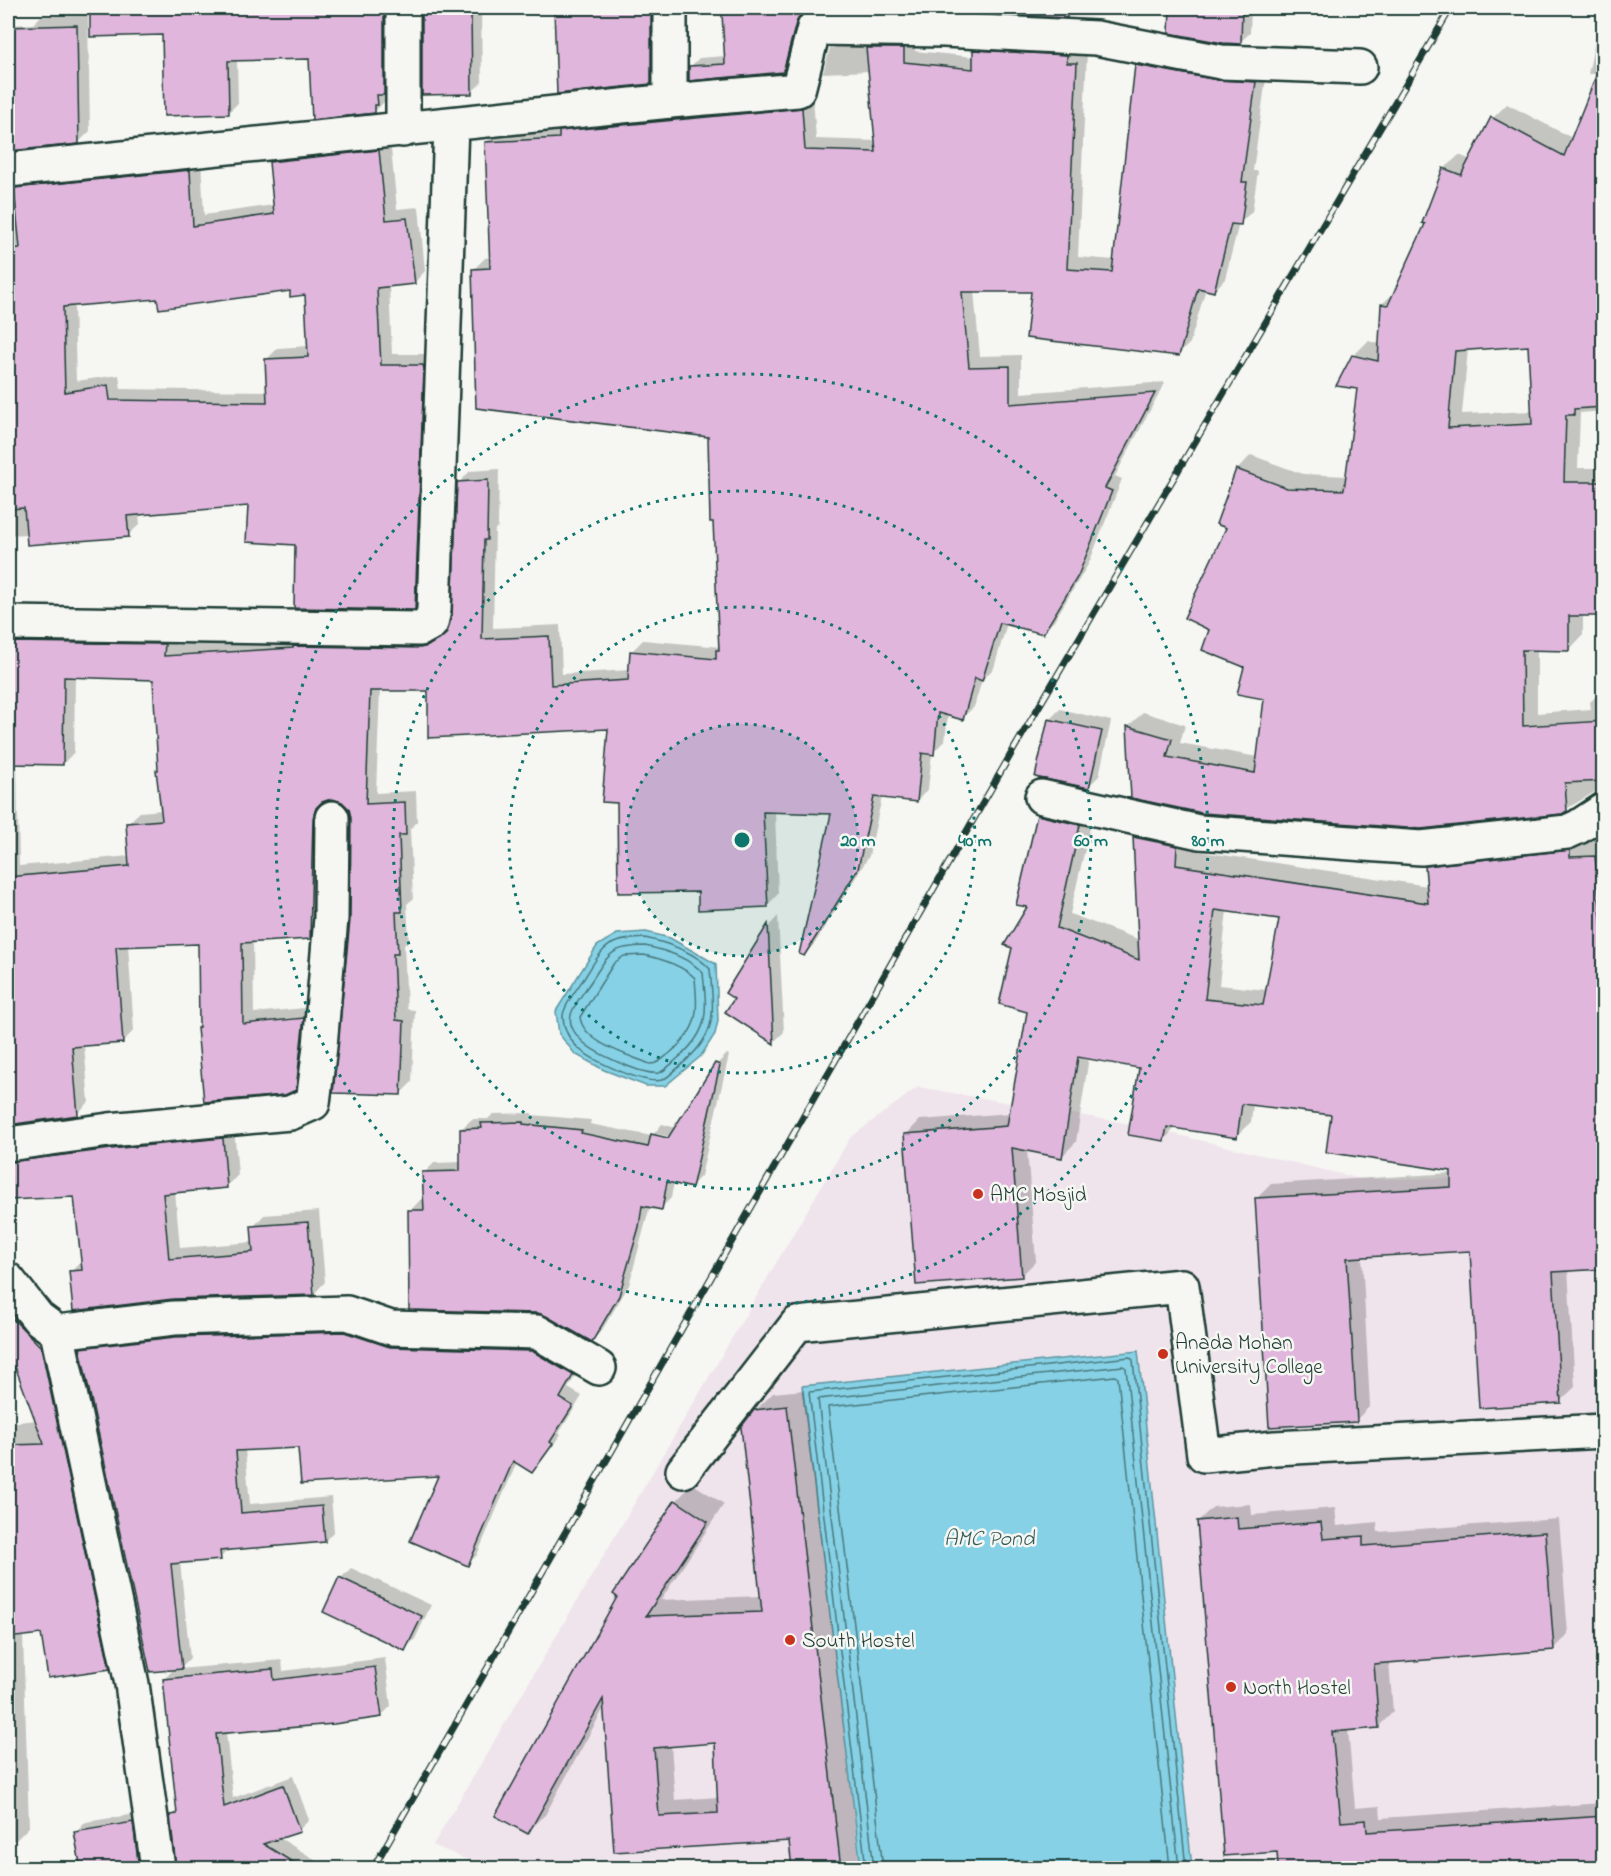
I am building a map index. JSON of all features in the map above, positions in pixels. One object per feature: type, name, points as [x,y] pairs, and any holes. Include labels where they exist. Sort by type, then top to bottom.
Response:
[{"type":"street","points":[[403,8],[403,130]]},
{"type":"street","points":[[670,8],[670,100]]},
{"type":"street","points":[[8,170],[451,125],[670,100],[798,90],[814,28],[944,30],[1096,39],[1221,62],[1360,67]]},
{"type":"street","points":[[8,623],[420,629],[431,623],[434,610],[451,125]]},
{"type":"street","points":[[1042,797],[1200,832],[1421,848],[1567,832],[1604,810]]},
{"type":"street","points":[[8,1144],[109,1130],[290,1113],[313,1102],[331,918],[332,818]]},
{"type":"street","points":[[8,1280],[34,1322],[132,1684],[158,1869]]},
{"type":"street","points":[[683,1471],[797,1324],[1182,1286],[1204,1455],[1275,1448],[1604,1431]]},
{"type":"street","points":[[34,1322],[347,1313],[391,1328],[537,1332],[599,1368]]},
{"type":"shaded area","name":"Anada Mohan University College","points":[[918,1087],[1136,1125],[1361,1179],[1603,1177],[1603,1868],[486,1868],[433,1845],[850,1138]]},
{"type":"water","points":[[646,932],[670,938],[716,964],[718,1021],[715,1034],[701,1056],[665,1086],[646,1086],[604,1070],[575,1054],[559,1034],[556,1011],[597,946],[617,934]]},
{"type":"water","name":"AMC Pond","points":[[1138,1351],[1192,1868],[861,1868],[802,1386]]},
{"type":"building","points":[[90,8],[378,8],[378,12],[384,12],[384,95],[377,95],[378,105],[375,105],[375,113],[312,120],[309,59],[228,61],[229,114],[164,116],[162,35],[90,37]]},
{"type":"building","points":[[554,8],[651,8],[651,84],[557,94]]},
{"type":"building","points":[[800,8],[783,72],[689,81],[689,66],[725,64],[722,14]]},
{"type":"building","points":[[972,8],[1067,8],[1067,18],[972,13]]},
{"type":"building","points":[[1170,8],[1242,8],[1241,44],[1169,33]]},
{"type":"building","points":[[471,10],[472,94],[422,95],[422,11]]},
{"type":"building","points":[[77,25],[79,144],[9,151],[8,27]]},
{"type":"building","points":[[866,48],[904,48],[904,62],[973,69],[973,50],[1067,55],[1067,63],[1077,63],[1067,269],[1112,272],[1135,65],[1218,80],[1256,82],[1242,182],[1247,182],[1241,225],[1231,224],[1214,292],[1198,288],[1179,356],[1026,338],[1031,292],[962,292],[969,367],[1010,366],[1010,404],[1155,393],[1105,488],[1112,491],[1078,576],[1043,634],[1000,623],[982,681],[975,678],[963,720],[938,713],[934,755],[922,753],[917,802],[874,797],[858,869],[804,956],[799,954],[831,814],[763,812],[768,907],[698,910],[698,892],[618,893],[617,803],[602,802],[608,729],[428,738],[428,691],[370,691],[366,804],[405,802],[406,835],[399,835],[402,912],[396,912],[398,954],[393,954],[396,1020],[404,1021],[401,1095],[333,1093],[350,920],[351,818],[349,809],[342,802],[332,799],[322,802],[316,808],[313,818],[310,939],[242,943],[243,1024],[304,1018],[296,1090],[285,1095],[204,1102],[197,1028],[199,1027],[198,944],[116,947],[123,1043],[72,1047],[78,1115],[8,1125],[8,877],[129,866],[126,823],[162,820],[156,770],[158,770],[153,680],[64,677],[63,765],[8,764],[8,642],[165,644],[164,656],[293,648],[293,646],[420,648],[428,646],[446,634],[452,614],[457,482],[488,480],[482,639],[549,636],[551,685],[628,680],[630,651],[716,659],[716,650],[719,650],[713,522],[710,522],[708,437],[476,408],[472,269],[490,268],[485,142],[559,138],[559,131],[802,108],[805,150],[876,152]]},
{"type":"building","points":[[1602,61],[1604,407],[1574,409],[1574,415],[1566,415],[1564,482],[1604,482],[1604,616],[1569,616],[1569,651],[1522,650],[1523,726],[1604,721],[1604,781],[1565,783],[1567,811],[1562,814],[1421,829],[1202,813],[1131,798],[1127,726],[1172,739],[1167,757],[1255,773],[1264,699],[1237,694],[1244,667],[1202,650],[1209,630],[1184,618],[1226,528],[1216,524],[1236,469],[1287,488],[1344,490],[1357,389],[1336,386],[1352,355],[1378,361],[1381,304],[1388,305],[1425,224],[1422,223],[1443,168],[1461,175],[1491,117],[1564,156]],"holes":[[[1528,346],[1532,424],[1448,428],[1455,351]]]},
{"type":"building","points":[[379,150],[386,220],[407,218],[415,284],[377,288],[381,365],[423,365],[424,369],[415,610],[294,608],[295,545],[246,542],[248,506],[127,516],[129,537],[27,545],[24,508],[8,509],[8,318],[14,317],[8,249],[20,248],[14,188],[190,170],[193,226],[274,214],[269,162]],"holes":[[[290,291],[290,297],[305,295],[308,357],[265,359],[267,402],[110,400],[108,385],[65,392],[63,307],[157,299],[159,309]]]},
{"type":"building","points":[[1048,719],[1102,731],[1089,788],[1035,777]]},
{"type":"building","points":[[1037,815],[1080,825],[1057,928],[1139,960],[1133,837],[1177,846],[1176,865],[1428,903],[1425,866],[1570,850],[1570,857],[1595,856],[1604,949],[1604,1269],[1553,1272],[1561,1403],[1479,1408],[1470,1251],[1347,1258],[1357,1422],[1269,1427],[1255,1198],[1451,1187],[1451,1171],[1326,1152],[1331,1115],[1242,1104],[1237,1138],[1167,1127],[1164,1141],[1128,1135],[1139,1068],[1078,1057],[1062,1158],[1012,1148],[1022,1277],[916,1285],[904,1134],[1007,1126],[1027,1012],[999,1004],[1012,948],[1004,945],[1027,907],[1016,905]],"holes":[[[1215,910],[1279,919],[1263,1005],[1205,999]]]},
{"type":"building","points":[[768,924],[774,1044],[725,1012],[734,999],[725,993]]},
{"type":"building","points":[[715,1063],[720,1065],[692,1188],[667,1182],[662,1210],[642,1206],[639,1227],[619,1296],[592,1342],[538,1313],[409,1310],[408,1210],[424,1210],[422,1172],[460,1171],[460,1129],[482,1128],[481,1123],[523,1122],[523,1124],[582,1130],[581,1133],[648,1147],[651,1134],[668,1138]]},
{"type":"building","points":[[223,1138],[227,1188],[163,1194],[169,1259],[253,1252],[251,1226],[308,1222],[314,1295],[173,1299],[73,1311],[69,1271],[82,1270],[74,1197],[8,1200],[8,1162]]},
{"type":"building","points":[[8,1314],[41,1347],[110,1669],[48,1678],[41,1634],[8,1638],[8,1445],[44,1444],[16,1369],[8,1365]]},
{"type":"building","points":[[344,1332],[390,1347],[532,1351],[573,1375],[560,1398],[573,1406],[550,1442],[553,1444],[532,1473],[513,1461],[468,1566],[410,1541],[438,1476],[301,1484],[298,1448],[236,1451],[241,1513],[322,1506],[325,1542],[220,1551],[221,1560],[171,1564],[182,1669],[150,1672],[80,1348],[175,1337]]},
{"type":"building","points":[[787,1406],[841,1869],[792,1869],[789,1841],[614,1852],[603,1699],[528,1834],[495,1816],[617,1597],[613,1594],[675,1500],[708,1522],[646,1616],[762,1612],[741,1427],[754,1410]],"holes":[[[715,1743],[718,1813],[659,1816],[654,1748]]]},
{"type":"building","points":[[1237,1517],[1238,1529],[1321,1522],[1323,1539],[1363,1536],[1363,1546],[1545,1532],[1554,1650],[1374,1664],[1379,1728],[1332,1732],[1341,1822],[1366,1820],[1367,1832],[1604,1816],[1604,1864],[1544,1869],[1305,1869],[1305,1864],[1278,1866],[1277,1852],[1224,1856],[1197,1521]]},
{"type":"building","points":[[339,1577],[422,1616],[405,1651],[323,1612]]},
{"type":"building","points":[[375,1667],[382,1717],[334,1724],[216,1734],[224,1807],[283,1785],[300,1832],[263,1844],[304,1869],[176,1869],[170,1815],[177,1814],[163,1679],[273,1669],[274,1680]]},
{"type":"building","points":[[133,1822],[139,1869],[81,1869],[74,1832]]},
{"type":"railway","points":[[373,1868],[1015,747],[1451,8]]},
{"type":"place","name":"AMC Mosjid","points":[[978,1194]]},
{"type":"place","name":"Anada Mohan University College","points":[[1163,1354]]},
{"type":"place","name":"South Hostel","points":[[790,1640]]},
{"type":"place","name":"North Hostel","points":[[1231,1687]]}]
